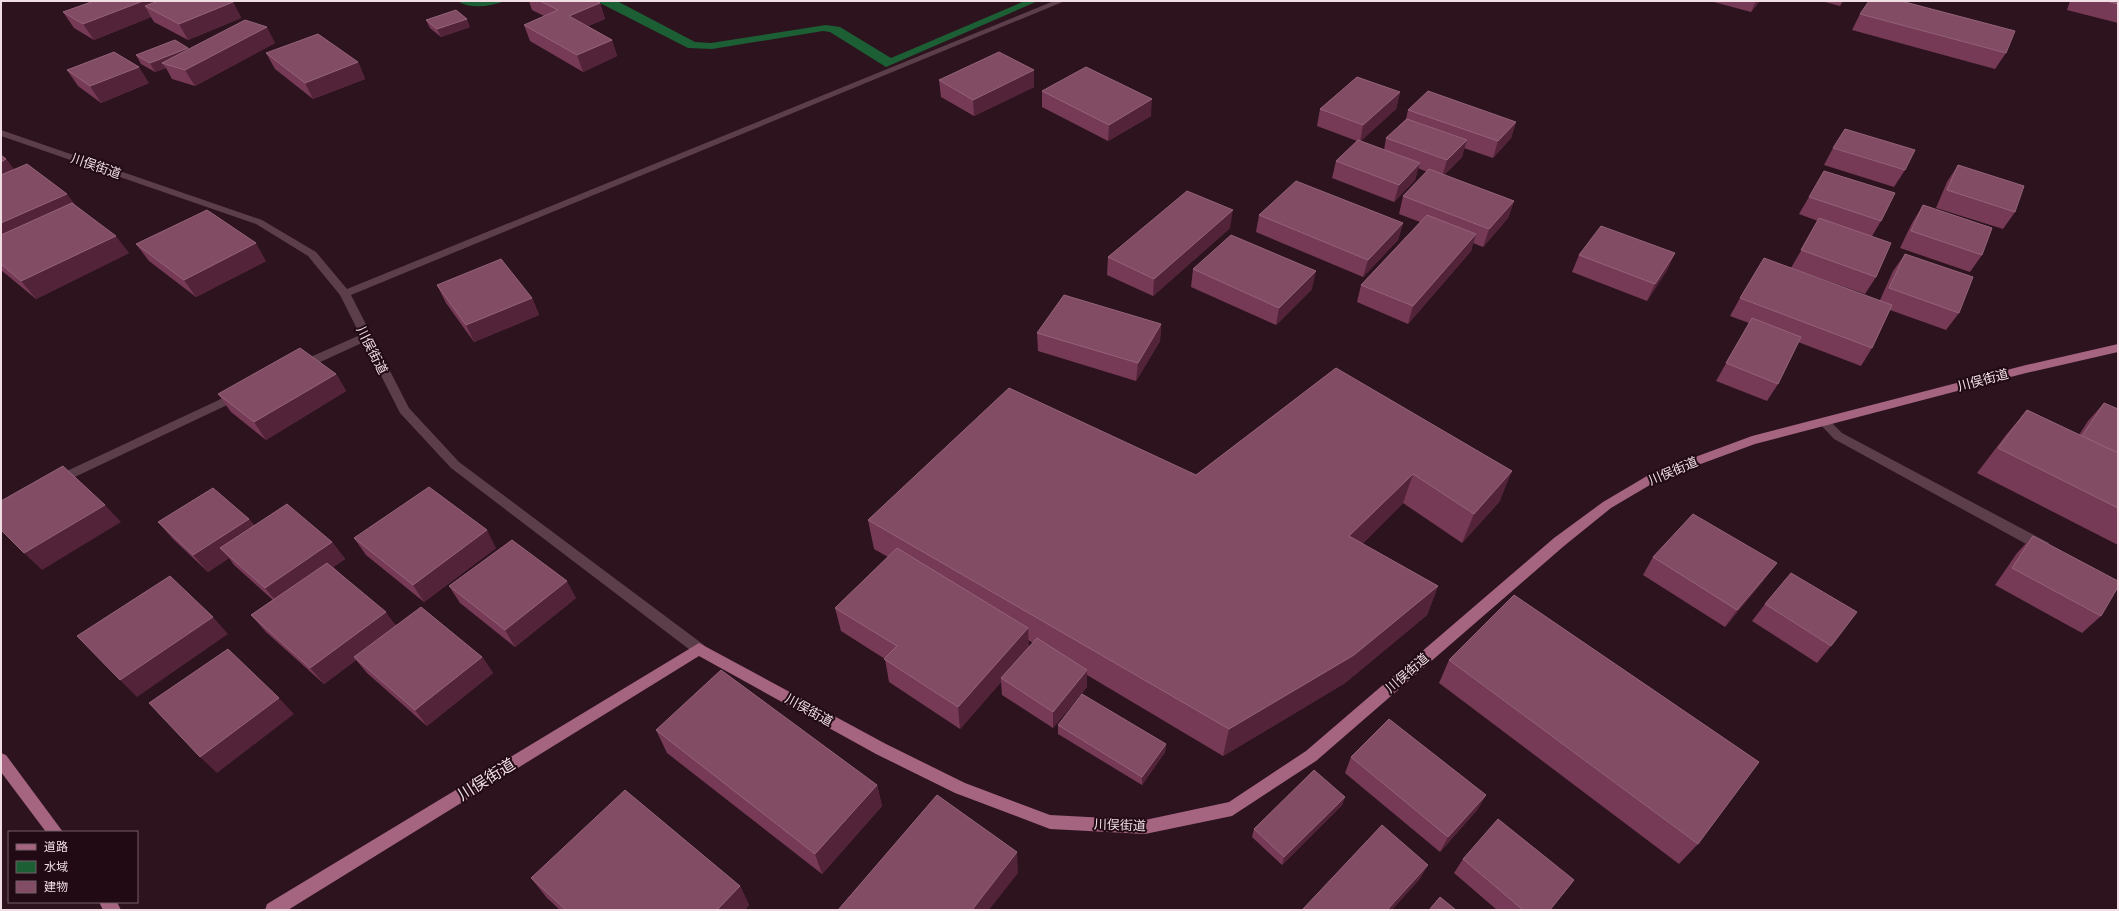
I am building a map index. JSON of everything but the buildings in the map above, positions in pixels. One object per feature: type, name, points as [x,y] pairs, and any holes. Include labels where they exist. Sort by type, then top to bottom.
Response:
[{"type":"main road","name":"川俣街道","points":[[273,910],[699,649],[881,749],[960,788],[1050,822],[1145,827],[1232,809],[1311,756],[1559,542],[1607,505],[1656,476],[1752,440],[2026,369],[2118,348]]},
{"type":"main road","points":[[1,760],[54,831]]},
{"type":"street","points":[[345,294],[1061,1]]},
{"type":"street","name":"川俣街道","points":[[1,133],[259,222],[312,254],[345,294],[365,337],[404,410],[455,465],[699,649]]},
{"type":"street","points":[[288,372],[365,337]]},
{"type":"street","points":[[50,484],[246,391]]},
{"type":"street","points":[[1824,422],[1838,436],[2054,552]]},
{"type":"water","points":[[457,1],[506,1],[487,6],[469,6]]},
{"type":"water","points":[[596,1],[617,1],[695,42],[711,43],[826,25],[840,27],[891,58],[1025,1],[1038,1],[886,67],[830,32],[823,31],[712,49],[688,48]]}]
